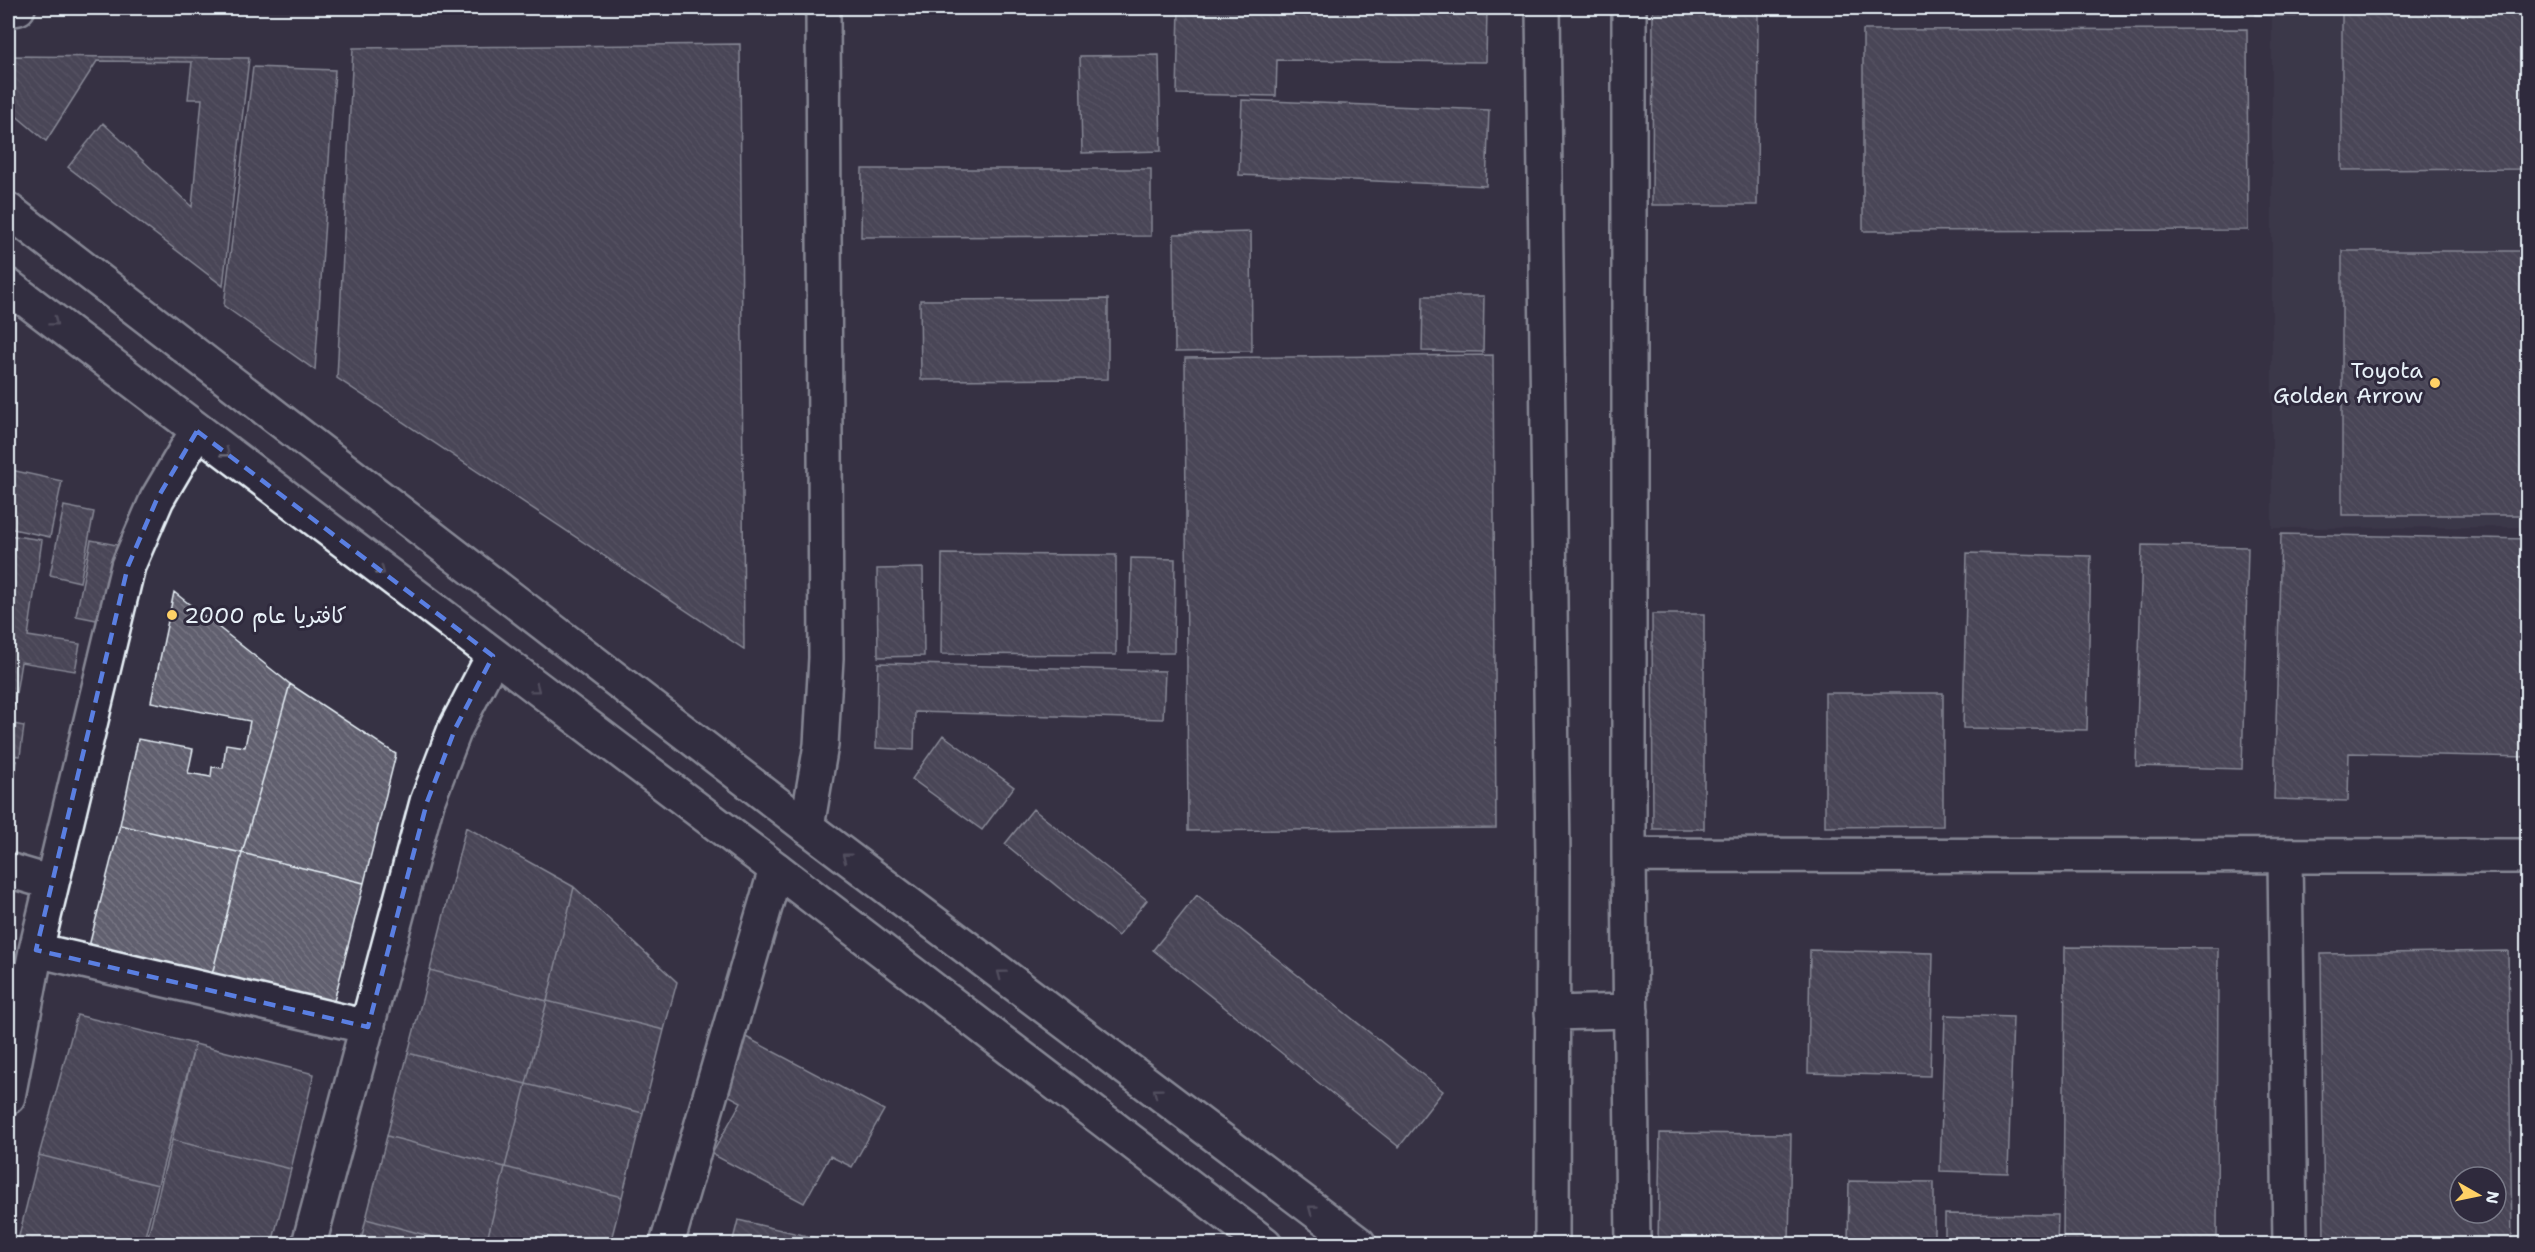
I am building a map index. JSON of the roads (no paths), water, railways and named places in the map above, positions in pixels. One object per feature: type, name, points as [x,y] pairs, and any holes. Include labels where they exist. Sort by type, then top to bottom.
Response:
[{"type":"street","points":[[8,10],[18,8]]},
{"type":"street","points":[[807,827],[821,745],[826,658],[823,8]]},
{"type":"street","points":[[1543,8],[1553,857],[1552,1245]]},
{"type":"street","points":[[1629,8],[1629,855],[1633,1245]]},
{"type":"street","points":[[8,210],[807,827],[1359,1245]]},
{"type":"street","points":[[8,286],[776,869],[1265,1245]]},
{"type":"street","points":[[8,1098],[36,950],[128,566],[157,499],[197,431]]},
{"type":"street","points":[[309,1245],[427,802],[455,729],[493,656]]},
{"type":"street","points":[[1629,855],[2528,856]]},
{"type":"street","points":[[2285,857],[2290,1245]]},
{"type":"street","points":[[666,1245],[776,869]]},
{"type":"street","points":[[8,870],[52,883]]},
{"type":"street","points":[[36,950],[368,1027]]},
{"type":"street","points":[[1552,1013],[1631,1011]]},
{"type":"place","name":"Toyota Golden Arrow","points":[[2435,383]]},
{"type":"place","name":"كافتريا عام 2000","points":[[172,615]]}]
